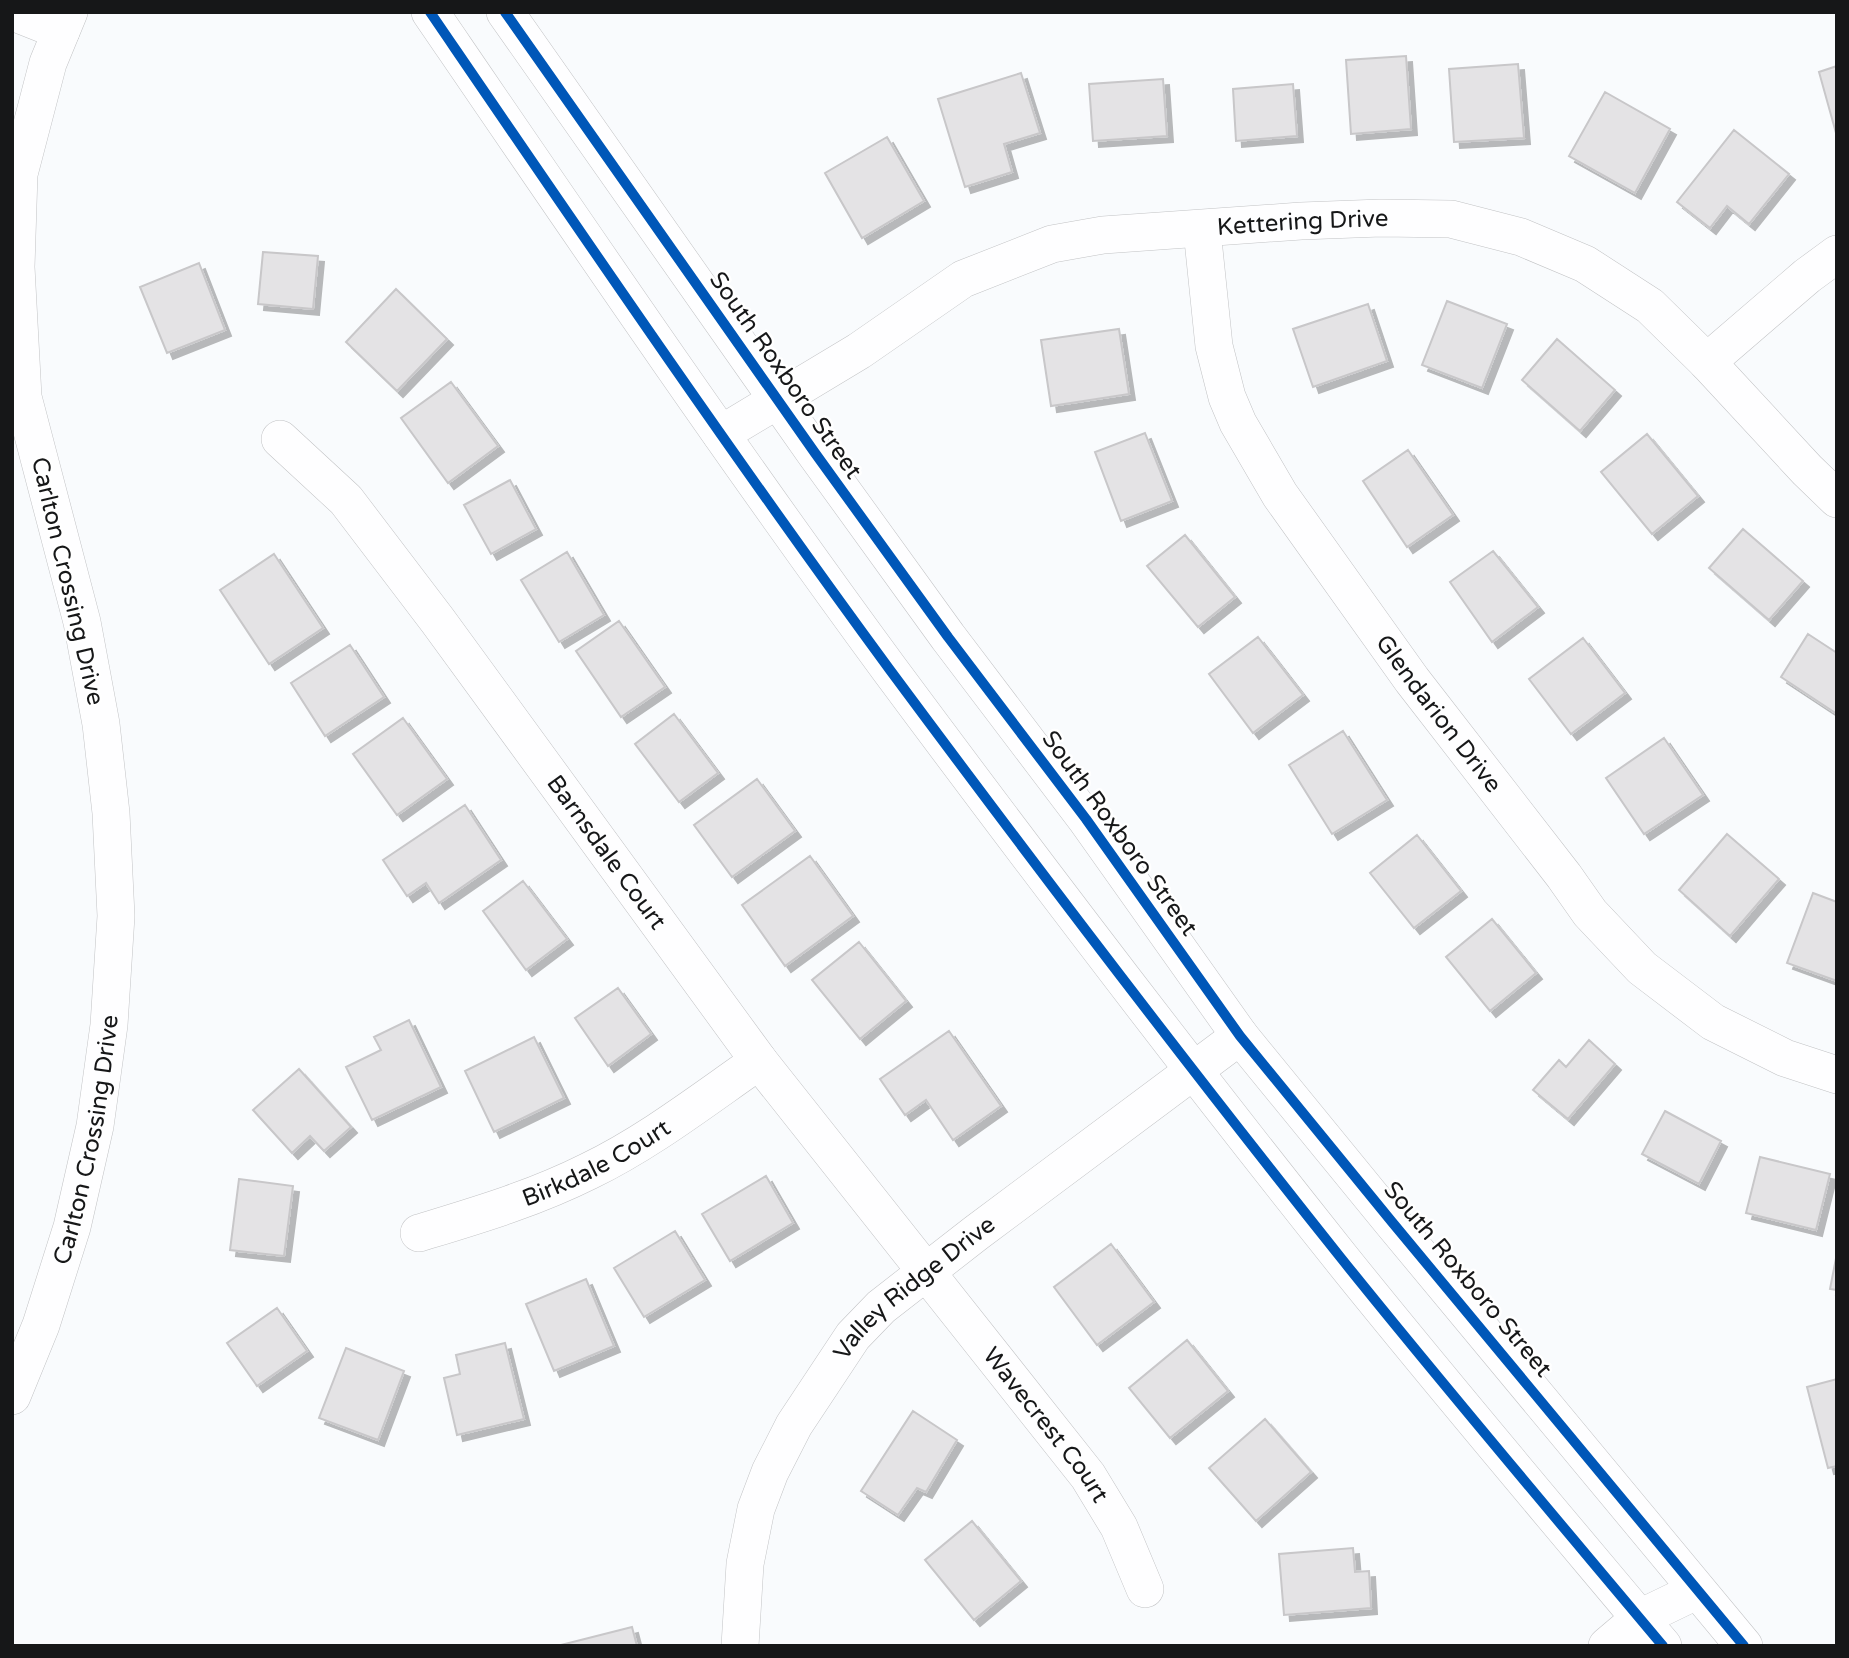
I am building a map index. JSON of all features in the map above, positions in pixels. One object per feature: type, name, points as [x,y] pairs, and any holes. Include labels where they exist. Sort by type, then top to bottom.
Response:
[{"type":"street","points":[[13,12],[65,22]]},
{"type":"street","points":[[430,12],[721,434],[889,668],[1193,1070],[1341,1258],[1663,1646]]},
{"type":"street","name":"South Roxboro Street","points":[[505,12],[777,400],[948,637],[1086,819],[1240,1036],[1744,1646]]},
{"type":"street","name":"Carlton Crossing Drive","points":[[12,1396],[41,1325],[72,1227],[95,1126],[109,1025],[116,916],[111,814],[102,724],[82,622],[27,471],[16,267],[19,174],[48,63],[65,22]]},
{"type":"street","name":"Kettering Drive","points":[[721,434],[859,351],[963,279],[1052,244],[1103,235],[1368,218],[1451,219],[1521,237],[1585,264],[1650,306],[1837,499]]},
{"type":"street","name":"Glendarion Drive","points":[[1202,230],[1214,346],[1227,397],[1238,424],[1280,495],[1412,680],[1590,913],[1642,968],[1713,1021],[1785,1058],[1837,1075]]},
{"type":"street","points":[[1707,362],[1807,276],[1837,254]]},
{"type":"street","name":"Barnsdale Court","points":[[280,439],[346,500],[438,621],[759,1061],[927,1273]]},
{"type":"street","name":"Valley Ridge Drive","points":[[740,1646],[745,1564],[757,1509],[770,1472],[794,1425],[853,1336],[881,1307],[975,1233],[1240,1036]]},
{"type":"street","name":"Birkdale Court","points":[[419,1233],[521,1202],[591,1171],[656,1132],[759,1061]]},
{"type":"street","name":"Wavecrest Court","points":[[927,1273],[1088,1476],[1119,1527],[1145,1589]]},
{"type":"street","points":[[1607,1646],[1640,1618],[1696,1591]]},
{"type":"street","points":[[1673,1646],[1696,1591]]},
{"type":"building","points":[[1406,56],[1411,129],[1351,134],[1346,60]]},
{"type":"building","points":[[1518,64],[1524,138],[1454,142],[1449,69]]},
{"type":"building","points":[[1837,66],[1837,133],[1836,133],[1819,72]]},
{"type":"building","points":[[1021,73],[1040,133],[1004,144],[1012,172],[965,187],[938,99]]},
{"type":"building","points":[[1163,79],[1167,136],[1093,141],[1089,84]]},
{"type":"building","points":[[1293,84],[1297,136],[1236,141],[1233,89]]},
{"type":"building","points":[[1605,92],[1670,129],[1635,193],[1569,156]]},
{"type":"building","points":[[1734,130],[1789,174],[1749,224],[1727,206],[1710,228],[1677,202]]},
{"type":"building","points":[[887,137],[924,201],[862,238],[825,173]]},
{"type":"building","points":[[263,252],[318,256],[313,309],[258,304]]},
{"type":"building","points":[[199,263],[225,330],[167,353],[140,287]]},
{"type":"building","points":[[396,289],[447,339],[397,391],[346,342]]},
{"type":"building","points":[[1447,301],[1507,324],[1482,388],[1422,365]]},
{"type":"building","points":[[1368,304],[1387,361],[1313,387],[1293,329]]},
{"type":"building","points":[[1119,329],[1129,394],[1051,406],[1041,340]]},
{"type":"building","points":[[1557,339],[1615,390],[1580,431],[1522,380]]},
{"type":"building","points":[[451,382],[498,446],[448,483],[401,418]]},
{"type":"building","points":[[1145,433],[1172,501],[1121,521],[1095,452]]},
{"type":"building","points":[[1647,434],[1698,496],[1652,534],[1601,472]]},
{"type":"building","points":[[1408,450],[1453,515],[1407,547],[1363,481]]},
{"type":"building","points":[[510,480],[536,529],[491,554],[464,505]]},
{"type":"building","points":[[1743,529],[1803,581],[1769,620],[1709,568]]},
{"type":"building","points":[[1185,535],[1235,597],[1198,627],[1147,566]]},
{"type":"building","points":[[1493,551],[1538,607],[1492,642],[1450,582]]},
{"type":"building","points":[[567,552],[604,615],[559,642],[521,580]]},
{"type":"building","points":[[274,554],[323,628],[269,664],[220,590]]},
{"type":"building","points":[[619,621],[665,687],[621,717],[576,651]]},
{"type":"building","points":[[1808,634],[1837,653],[1837,714],[1781,677]]},
{"type":"building","points":[[1258,637],[1303,695],[1253,733],[1209,674]]},
{"type":"building","points":[[1583,638],[1625,693],[1571,734],[1529,679]]},
{"type":"building","points":[[350,645],[384,697],[325,736],[291,683]]},
{"type":"building","points":[[674,714],[718,773],[679,802],[635,744]]},
{"type":"building","points":[[403,718],[447,779],[397,815],[353,754]]},
{"type":"building","points":[[1343,731],[1387,800],[1332,834],[1289,765]]},
{"type":"building","points":[[1664,738],[1703,795],[1644,834],[1606,778]]},
{"type":"building","points":[[757,779],[795,831],[732,877],[694,825]]},
{"type":"building","points":[[465,805],[501,860],[439,903],[426,883],[407,896],[383,860]]},
{"type":"building","points":[[1727,834],[1779,879],[1730,936],[1679,890]]},
{"type":"building","points":[[1417,835],[1461,891],[1414,928],[1370,873]]},
{"type":"building","points":[[810,856],[853,916],[785,966],[742,905]]},
{"type":"building","points":[[523,881],[567,939],[526,970],[483,911]]},
{"type":"building","points":[[1813,893],[1837,902],[1837,981],[1787,963]]},
{"type":"building","points":[[1492,919],[1536,973],[1490,1011],[1446,957]]},
{"type":"building","points":[[859,942],[906,1001],[860,1039],[812,980]]},
{"type":"building","points":[[618,988],[651,1034],[608,1066],[575,1018]]},
{"type":"building","points":[[409,1020],[441,1087],[372,1120],[346,1067],[381,1050],[374,1037]]},
{"type":"building","points":[[949,1031],[1001,1106],[953,1140],[926,1100],[905,1115],[880,1079]]},
{"type":"building","points":[[534,1037],[564,1098],[494,1132],[465,1071]]},
{"type":"building","points":[[1589,1040],[1615,1064],[1568,1119],[1533,1090],[1559,1060],[1566,1067]]},
{"type":"building","points":[[299,1069],[351,1127],[324,1151],[310,1136],[292,1153],[253,1110]]},
{"type":"building","points":[[1665,1111],[1721,1141],[1699,1184],[1642,1154]]},
{"type":"building","points":[[1760,1157],[1830,1174],[1816,1230],[1746,1213]]},
{"type":"building","points":[[766,1176],[793,1223],[730,1261],[702,1214]]},
{"type":"building","points":[[239,1179],[293,1186],[284,1256],[230,1250]]},
{"type":"building","points":[[675,1231],[705,1280],[644,1317],[614,1268]]},
{"type":"building","points":[[1111,1244],[1154,1302],[1097,1345],[1054,1287]]},
{"type":"building","points":[[1837,1253],[1837,1290],[1830,1289]]},
{"type":"building","points":[[586,1279],[614,1346],[554,1371],[526,1304]]},
{"type":"building","points":[[277,1308],[307,1351],[257,1386],[227,1343]]},
{"type":"building","points":[[1187,1340],[1228,1391],[1170,1438],[1129,1388]]},
{"type":"building","points":[[505,1343],[524,1419],[457,1435],[444,1378],[460,1374],[456,1355]]},
{"type":"building","points":[[346,1348],[404,1371],[378,1440],[319,1418]]},
{"type":"building","points":[[1837,1379],[1837,1466],[1828,1468],[1807,1387]]},
{"type":"building","points":[[913,1411],[957,1440],[926,1492],[917,1488],[898,1515],[861,1491]]},
{"type":"building","points":[[1265,1419],[1311,1472],[1256,1521],[1209,1468]]},
{"type":"building","points":[[972,1521],[1021,1581],[974,1620],[925,1560]]},
{"type":"building","points":[[1353,1548],[1355,1572],[1369,1571],[1371,1608],[1284,1615],[1279,1554]]},
{"type":"building","points":[[632,1627],[637,1646],[557,1646]]},
{"type":"cycle path","points":[[430,12],[773,508],[1001,818],[1169,1039],[1341,1258],[1663,1646]]},
{"type":"cycle path","points":[[505,12],[815,453],[948,637],[1086,819],[1240,1036],[1744,1646]]}]
